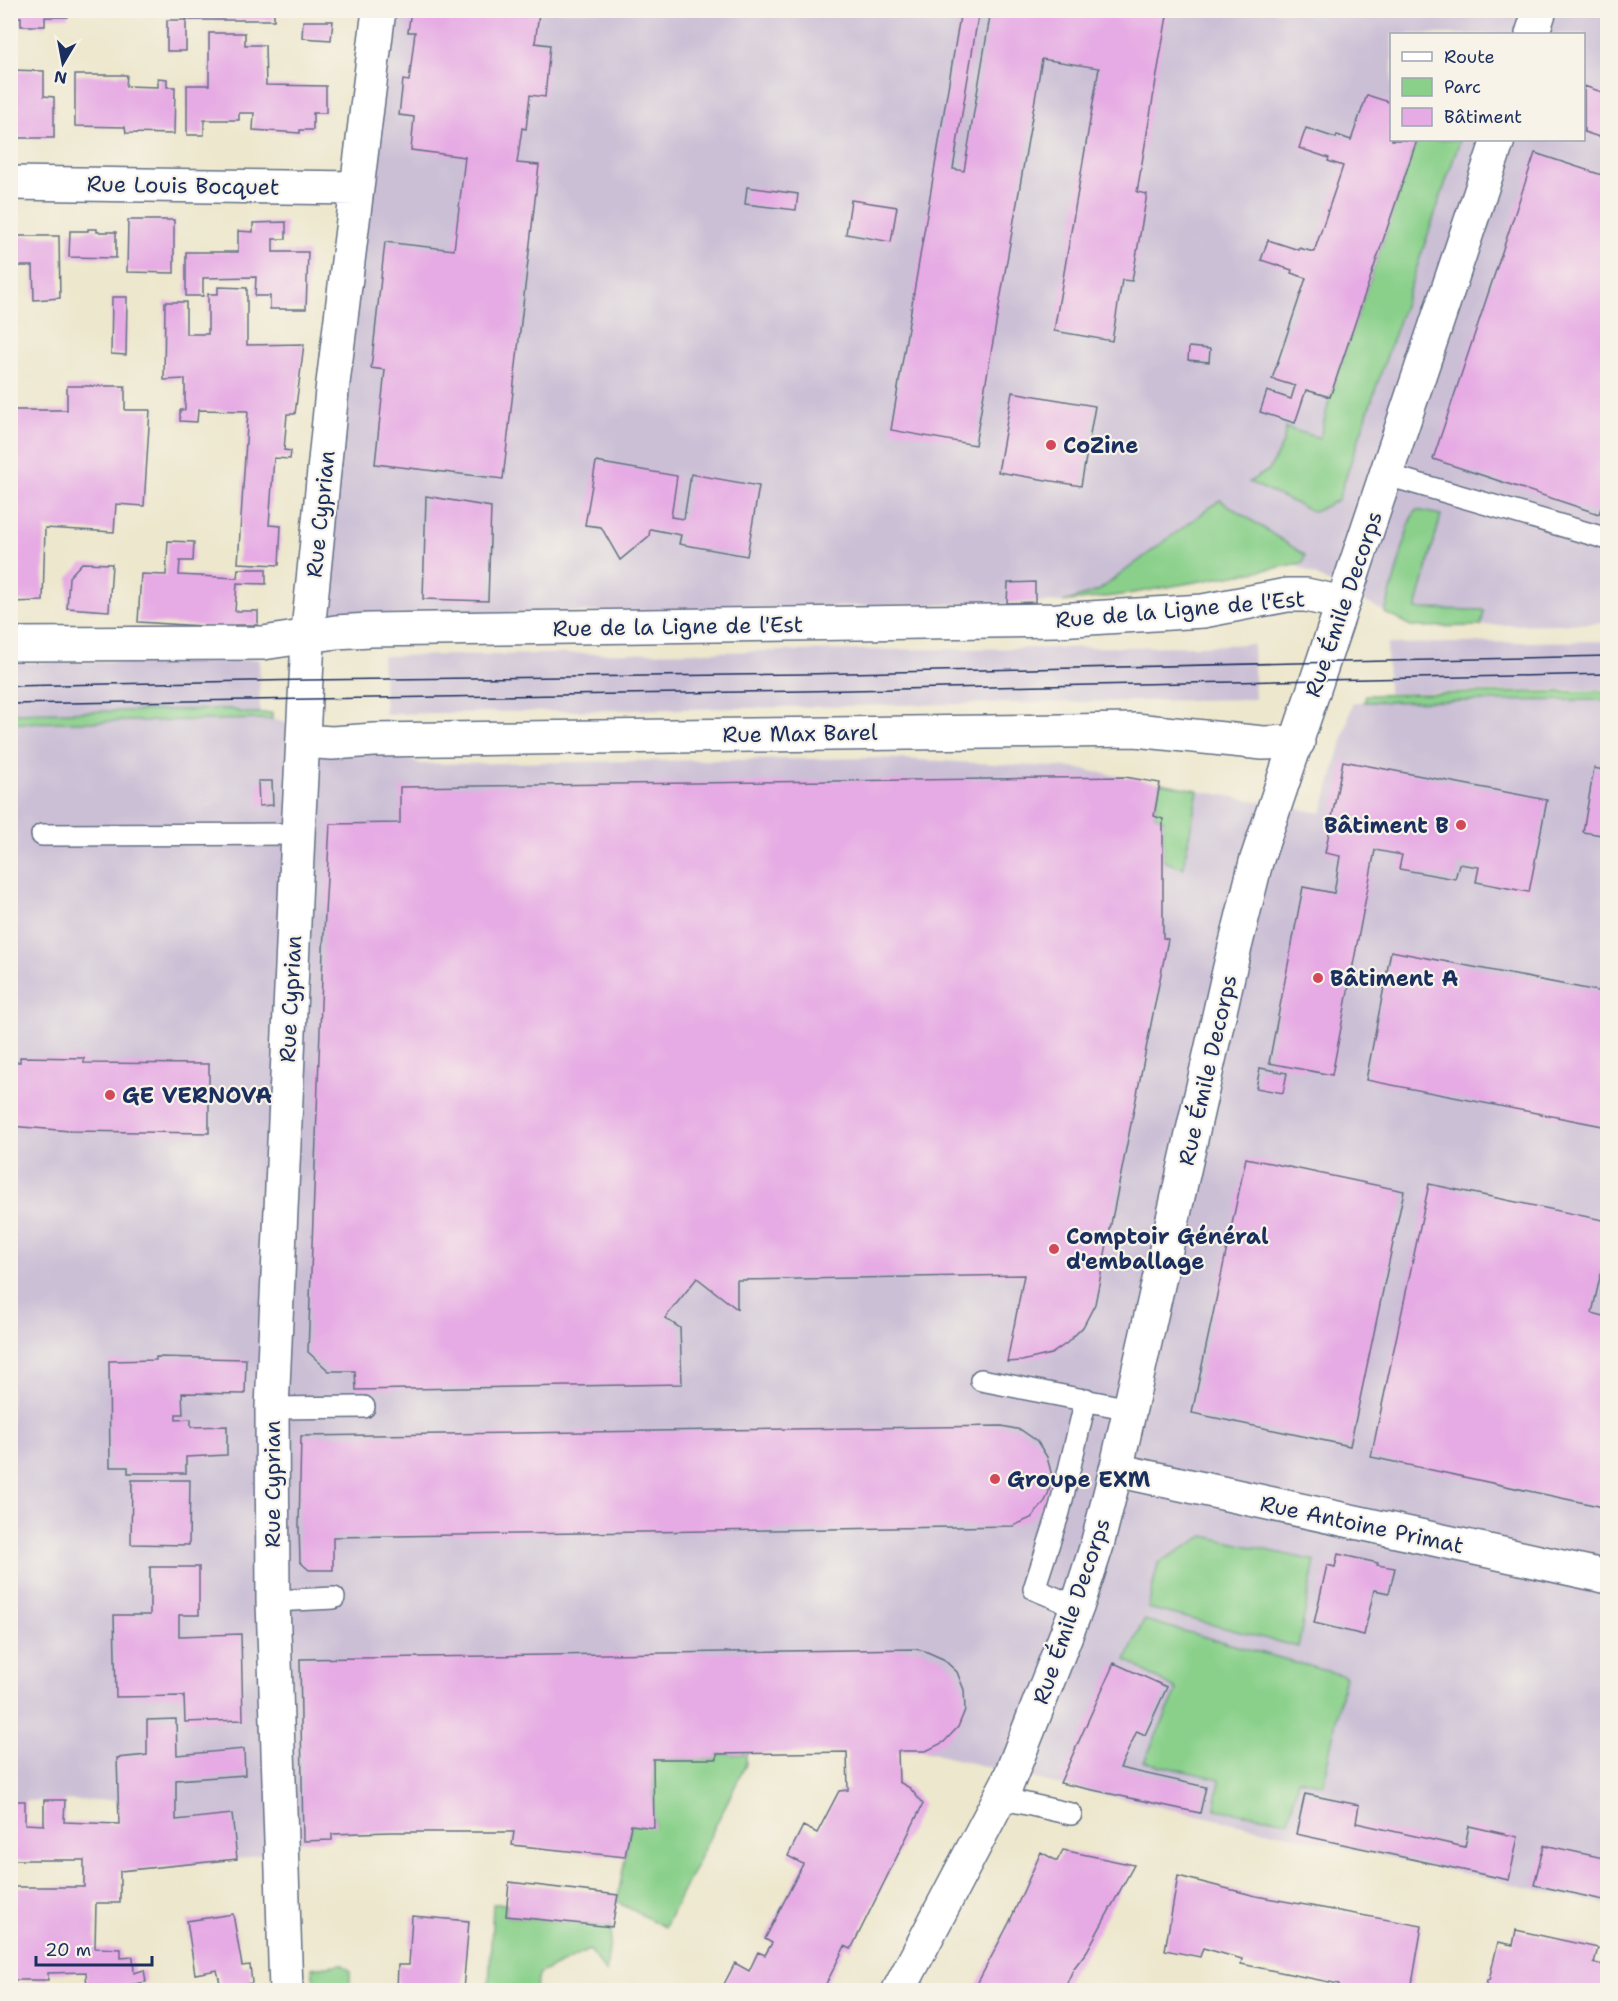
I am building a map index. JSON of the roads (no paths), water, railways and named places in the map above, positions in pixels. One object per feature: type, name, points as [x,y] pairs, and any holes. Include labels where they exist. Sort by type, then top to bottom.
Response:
[{"type":"street","name":"Rue Cyprian","points":[[286,1990],[273,1601],[272,1408],[298,834],[309,636],[332,391],[379,10]]},
{"type":"street","points":[[1533,33],[1540,10]]},
{"type":"street","name":"Rue Émile Decorps","points":[[899,1990],[1008,1782],[1077,1606],[1097,1545],[1256,862],[1498,141]]},
{"type":"street","name":"Rue Louis Bocquet","points":[[10,183],[356,188]]},
{"type":"street","name":"Rue de la Ligne de l'Est","points":[[10,644],[263,643],[370,630],[1057,620],[1203,610],[1287,594],[1306,595],[1342,603]]},
{"type":"street","name":"Rue Max Barel","points":[[303,741],[332,743],[375,740],[1135,730],[1263,743],[1298,742]]},
{"type":"street","name":"Rue Antoine Primat","points":[[1116,1470],[1608,1577]]},
{"type":"lane","points":[[1387,475],[1608,539]]},
{"type":"lane","points":[[42,835],[298,834]]},
{"type":"lane","points":[[981,1380],[1130,1409]]},
{"type":"lane","points":[[1077,1606],[1034,1589],[1059,1512],[1086,1400]]},
{"type":"lane","points":[[272,1408],[364,1407]]},
{"type":"lane","points":[[273,1601],[334,1598]]},
{"type":"lane","points":[[1000,1798],[1071,1814]]},
{"type":"tram line","points":[[10,686],[805,674],[1608,656]]},
{"type":"tram line","points":[[10,704],[805,691],[1608,674]]},
{"type":"place","name":"CoZine","points":[[1051,445]]},
{"type":"place","name":"Bâtiment B","points":[[1461,825]]},
{"type":"place","name":"Bâtiment A","points":[[1318,978]]},
{"type":"place","name":"GE VERNOVA","points":[[110,1095]]},
{"type":"place","name":"Comptoir Général d'emballage","points":[[1054,1249]]},
{"type":"place","name":"Groupe EXM","points":[[995,1479]]}]
